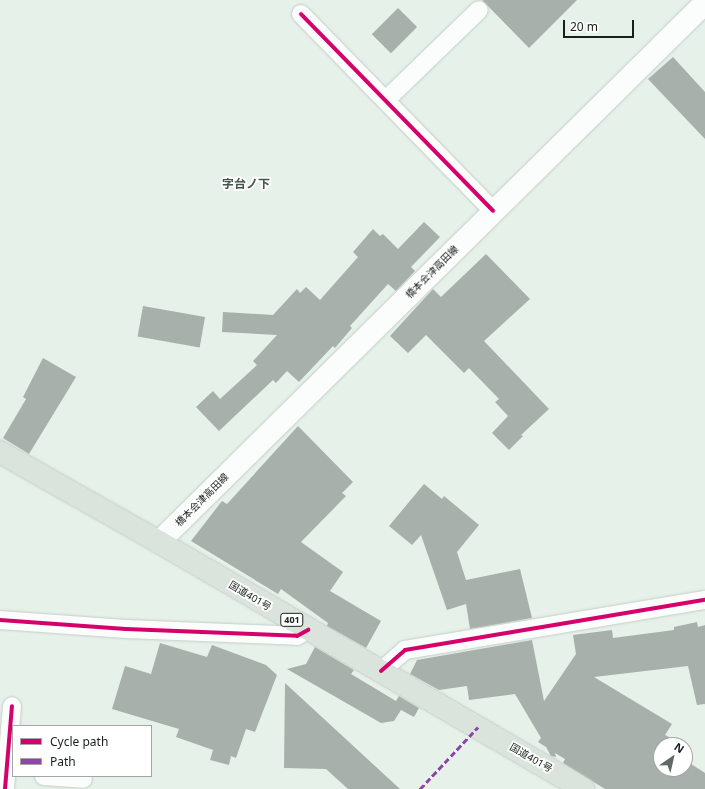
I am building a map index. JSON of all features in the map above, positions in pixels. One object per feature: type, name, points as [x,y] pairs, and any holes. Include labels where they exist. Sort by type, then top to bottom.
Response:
[{"type":"highway","name":"国道401号","points":[[0,452],[159,542],[583,789]]},
{"type":"main road","name":"橋本会津高田線","points":[[159,542],[705,3]]},
{"type":"street","points":[[386,100],[479,10]]},
{"type":"street","points":[[301,14],[493,211]]},
{"type":"street","points":[[381,671],[405,650],[705,600]]},
{"type":"street","points":[[0,620],[126,629],[297,636],[308,630]]},
{"type":"street","points":[[6,777],[12,706]]},
{"type":"street","points":[[57,777],[83,779]]},
{"type":"building","points":[[482,0],[577,0],[529,48]]},
{"type":"building","points":[[398,8],[417,27],[391,53],[372,34]]},
{"type":"building","points":[[673,57],[705,92],[705,139],[648,79]]},
{"type":"building","points":[[424,222],[440,237],[411,267],[415,271],[396,291],[388,284],[350,326],[352,328],[335,348],[333,346],[299,382],[287,371],[276,383],[273,380],[219,431],[196,407],[213,391],[220,399],[257,365],[253,361],[277,335],[222,332],[223,312],[273,315],[297,289],[300,293],[306,287],[320,300],[358,257],[353,252],[373,229],[380,236],[383,234],[398,249]]},
{"type":"building","points":[[486,254],[530,299],[484,341],[549,409],[521,435],[523,436],[509,450],[492,433],[508,416],[495,402],[499,399],[469,368],[464,373],[426,335],[408,353],[390,336],[433,289],[441,297]]},
{"type":"building","points":[[143,306],[205,317],[200,347],[138,337]]},
{"type":"building","points":[[43,358],[76,377],[29,454],[3,438],[26,399],[23,397]]},
{"type":"building","points":[[298,426],[353,482],[342,493],[346,496],[301,542],[343,572],[330,591],[381,621],[366,648],[327,626],[328,623],[281,589],[278,594],[191,541],[222,501],[227,504]]},
{"type":"building","points":[[424,484],[442,499],[444,496],[479,525],[457,552],[466,580],[520,569],[532,618],[470,629],[466,604],[447,610],[421,535],[412,545],[389,526]]},
{"type":"building","points":[[697,622],[698,627],[705,625],[705,704],[697,705],[688,666],[594,677],[672,724],[665,735],[669,737],[653,737],[653,777],[693,777],[693,765],[705,773],[705,789],[605,789],[563,763],[565,759],[555,753],[556,757],[551,756],[546,747],[538,742],[541,738],[515,694],[469,700],[467,686],[439,690],[410,674],[417,660],[532,640],[544,701],[576,654],[573,635],[612,630],[613,638],[674,630],[674,627]]},
{"type":"building","points":[[160,643],[207,657],[212,645],[266,665],[277,675],[255,732],[246,729],[236,758],[231,756],[229,765],[210,760],[213,750],[176,737],[179,729],[112,709],[125,666],[151,674]]},
{"type":"building","points":[[315,647],[354,670],[351,674],[396,701],[399,696],[419,708],[414,717],[401,710],[394,721],[381,723],[287,669],[306,664]]},
{"type":"building","points":[[285,683],[400,789],[348,789],[326,769],[284,768]]},
{"type":"marked path","points":[[420,789],[478,727]]},
{"type":"cycle path","points":[[301,14],[493,211]]},
{"type":"cycle path","points":[[381,671],[405,650],[705,600]]},
{"type":"cycle path","points":[[0,620],[126,629],[297,636],[308,630]]},
{"type":"cycle path","points":[[5,789],[12,706]]},
{"type":"district","name":"字台ノ下","points":[[246,184]]}]
